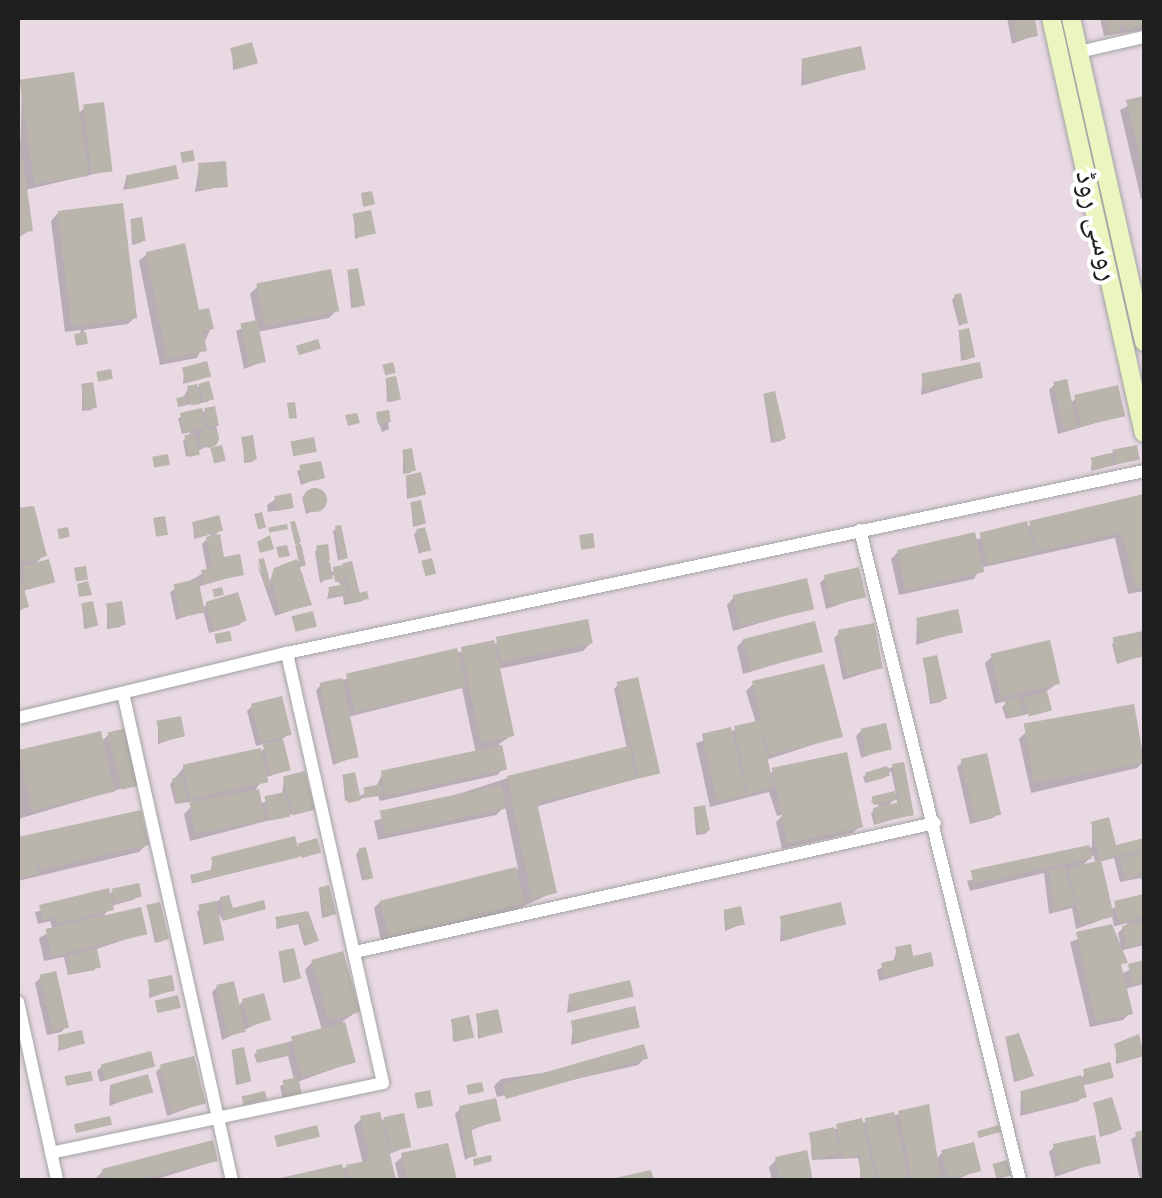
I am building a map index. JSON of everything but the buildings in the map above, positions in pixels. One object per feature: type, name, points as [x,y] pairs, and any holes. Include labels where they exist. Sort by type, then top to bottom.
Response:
[{"type":"main road","name":"روسی روڈ","points":[[1051,18],[1144,433]]},
{"type":"main road","name":"روسی روڈ","points":[[1070,18],[1144,342]]},
{"type":"street","points":[[1078,52],[1144,38]]},
{"type":"street","points":[[18,718],[287,653],[1144,471]]},
{"type":"street","points":[[860,530],[935,822],[1020,1180]]},
{"type":"street","points":[[51,1152],[383,1084],[287,653]]},
{"type":"street","points":[[122,693],[232,1180]]},
{"type":"street","points":[[355,952],[935,822]]},
{"type":"street","points":[[18,1002],[57,1180]]},
{"type":"shaded area","points":[[18,18],[1144,18],[1144,1180],[18,1180]]}]
